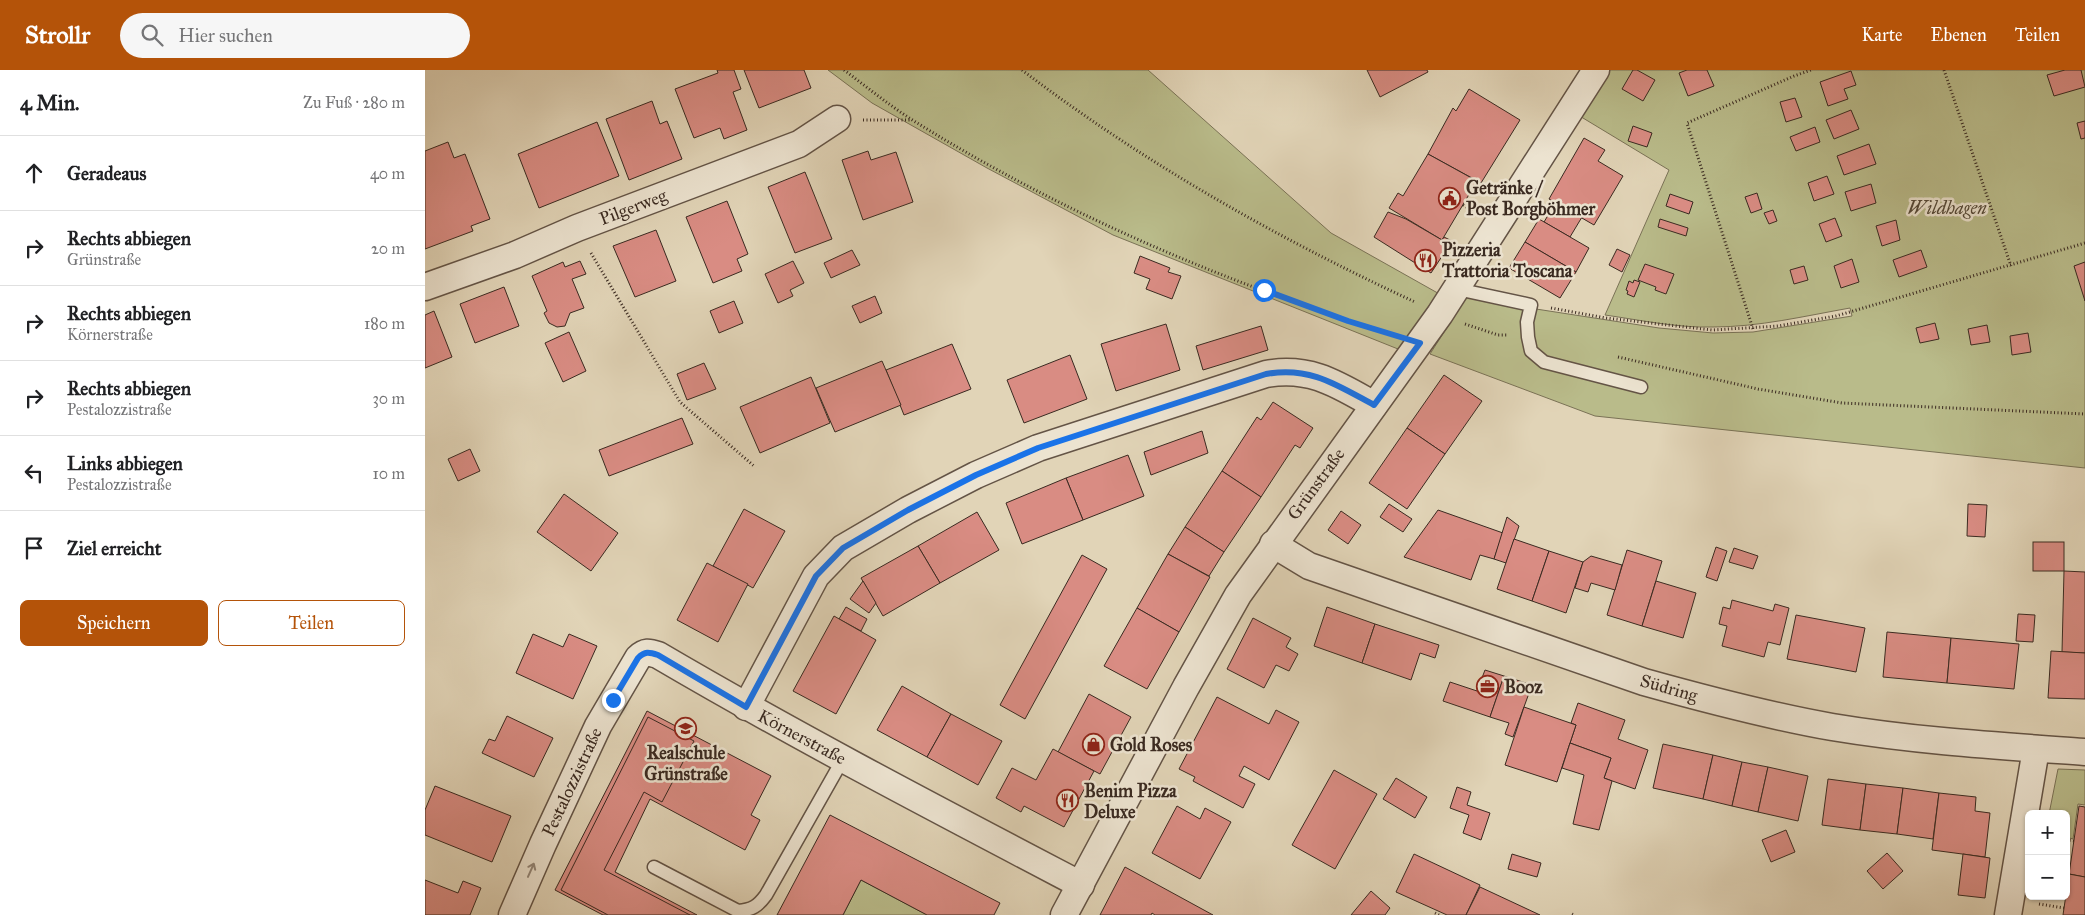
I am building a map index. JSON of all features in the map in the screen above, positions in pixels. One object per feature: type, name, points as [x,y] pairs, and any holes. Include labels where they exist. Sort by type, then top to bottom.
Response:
[{"type":"street","name":"Grünstraße","points":[[1064,915],[1191,678],[1238,595],[1457,289],[1596,70]]},
{"type":"street","name":"Pilgerweg","points":[[425,287],[515,255],[577,228],[799,144],[837,119]]},
{"type":"street","name":"Körnerstraße","points":[[1081,884],[746,707],[816,576],[843,548],[908,510],[976,475],[1038,448],[1266,374],[1280,372],[1311,375],[1328,380],[1374,405]]},
{"type":"street","name":"Südring","points":[[1273,544],[1309,566],[1644,682],[1694,696],[1832,727],[1958,743],[2085,752]]},
{"type":"street","name":"Pestalozzistraße","points":[[512,915],[598,726],[642,654],[649,652],[658,655],[746,707]]},
{"type":"street","points":[[2008,915],[2036,749]]},
{"type":"lane","points":[[1457,289],[1531,305],[1527,322],[1531,351],[1544,362],[1641,388]]},
{"type":"lane","points":[[654,867],[738,911],[758,906],[843,759]]},
{"type":"path","points":[[844,70],[913,120],[990,165],[1114,230],[1264,290],[1348,321],[1420,343]]},
{"type":"path","points":[[1022,70],[1126,145],[1232,209],[1342,268],[1416,303]]},
{"type":"path","points":[[1753,329],[1687,123],[1811,70]]},
{"type":"path","points":[[1944,70],[2011,266]]},
{"type":"path","points":[[837,119],[913,120]]},
{"type":"path","points":[[577,228],[680,402],[754,466]]},
{"type":"path","points":[[1531,305],[1606,318],[1712,330],[1753,329],[1835,316],[2085,243]]},
{"type":"path","points":[[1672,369],[1758,389],[1842,403],[2085,414]]},
{"type":"path","points":[[2070,841],[2074,842]]},
{"type":"path","points":[[1435,913],[1439,915]]},
{"type":"green space","points":[[828,70],[1148,70],[1331,233],[1443,296],[1408,353],[1113,235],[987,168],[872,103]]},
{"type":"green space","name":"Wildhagen","points":[[1608,70],[2085,70],[2085,468],[1595,416],[1430,354],[1469,293],[1536,309],[1659,328],[1713,333],[1753,332],[1852,316],[1850,308],[1765,323],[1730,327],[1699,327],[1605,315],[1669,170],[1578,115]]},
{"type":"green space","points":[[2058,769],[2085,770],[2085,805],[2078,804],[2073,839],[2070,838],[2070,810],[2050,810]]},
{"type":"green space","points":[[861,880],[927,915],[843,915]]},
{"type":"building","points":[[717,70],[734,70],[741,89],[733,92],[747,130],[724,139],[720,128],[694,138],[675,89],[718,73]]},
{"type":"building","points":[[744,70],[804,70],[811,88],[759,108]]},
{"type":"building","points":[[1367,70],[1427,70],[1428,72],[1380,97]]},
{"type":"building","points":[[1633,70],[1637,70],[1655,80],[1643,101],[1622,89]]},
{"type":"building","points":[[1687,70],[1707,70],[1714,86],[1688,96],[1679,73]]},
{"type":"building","points":[[2065,70],[2081,70],[2085,87],[2054,96],[2047,75]]},
{"type":"building","points":[[1851,71],[1856,85],[1844,89],[1848,99],[1828,106],[1820,82]]},
{"type":"building","points":[[1469,89],[1520,120],[1481,183],[1428,154],[1453,108],[1456,111]]},
{"type":"building","points":[[1795,98],[1802,117],[1786,122],[1780,102]]},
{"type":"building","points":[[652,101],[660,124],[667,121],[682,159],[629,180],[606,119]]},
{"type":"building","points":[[1851,110],[1859,129],[1834,139],[1826,120]]},
{"type":"building","points":[[2085,121],[2085,138],[2081,139],[2077,123]]},
{"type":"building","points":[[597,122],[619,176],[539,208],[518,154]]},
{"type":"building","points":[[1633,126],[1652,133],[1647,147],[1628,141]]},
{"type":"building","points":[[1815,127],[1820,142],[1796,151],[1790,137]]},
{"type":"building","points":[[1584,138],[1605,150],[1598,161],[1623,176],[1594,225],[1549,199]]},
{"type":"building","points":[[448,142],[454,158],[465,154],[490,219],[471,226],[473,231],[425,249],[425,151]]},
{"type":"building","points":[[1869,144],[1876,164],[1844,175],[1837,156]]},
{"type":"building","points":[[868,151],[871,160],[896,152],[913,202],[863,220],[842,160]]},
{"type":"building","points":[[1428,154],[1477,181],[1442,240],[1389,208],[1398,193],[1403,196]]},
{"type":"building","points":[[805,172],[832,239],[795,253],[768,187]]},
{"type":"building","points":[[1827,176],[1834,194],[1814,201],[1808,183]]},
{"type":"building","points":[[1871,184],[1876,203],[1851,211],[1845,192]]},
{"type":"building","points":[[1757,193],[1762,209],[1751,213],[1745,197]]},
{"type":"building","points":[[1670,194],[1693,202],[1689,214],[1666,206]]},
{"type":"building","points":[[727,201],[748,254],[737,259],[742,271],[713,283],[686,217]]},
{"type":"building","points":[[1556,202],[1582,217],[1570,237],[1544,222]]},
{"type":"building","points":[[1773,210],[1777,221],[1769,224],[1764,213]]},
{"type":"building","points":[[1388,212],[1406,219],[1442,240],[1444,237],[1452,241],[1431,273],[1374,237]]},
{"type":"building","points":[[1835,218],[1842,236],[1826,242],[1819,224]]},
{"type":"building","points":[[1539,219],[1589,248],[1576,272],[1525,242]]},
{"type":"building","points":[[1660,219],[1688,228],[1686,236],[1658,227]]},
{"type":"building","points":[[1896,220],[1900,240],[1882,246],[1876,226]]},
{"type":"building","points":[[656,230],[676,281],[635,297],[613,246]]},
{"type":"building","points":[[1525,242],[1576,272],[1560,298],[1509,268]]},
{"type":"building","points":[[1617,249],[1630,255],[1622,272],[1609,265]]},
{"type":"building","points":[[852,250],[860,265],[831,278],[824,263]]},
{"type":"building","points":[[1921,250],[1927,267],[1899,277],[1893,260]]},
{"type":"building","points":[[1140,256],[1170,268],[1168,272],[1181,276],[1172,299],[1146,289],[1150,279],[1134,273]]},
{"type":"building","points":[[1852,259],[1859,282],[1841,288],[1834,266]]},
{"type":"building","points":[[580,261],[586,274],[572,279],[584,308],[570,313],[565,326],[557,327],[549,323],[544,313],[547,311],[532,276],[563,262],[565,267]]},
{"type":"building","points":[[793,261],[804,283],[790,290],[793,296],[778,303],[765,274]]},
{"type":"building","points":[[2085,262],[2085,301],[2074,266]]},
{"type":"building","points":[[1645,264],[1674,274],[1666,294],[1655,290],[1656,287],[1638,280]]},
{"type":"building","points":[[1804,266],[1808,280],[1794,284],[1790,270]]},
{"type":"building","points":[[1634,280],[1640,282],[1634,297],[1627,294],[1628,291],[1626,290],[1629,281],[1633,283]]},
{"type":"building","points":[[504,287],[519,326],[475,343],[460,304]]},
{"type":"building","points":[[875,296],[882,313],[860,323],[852,306]]},
{"type":"building","points":[[734,301],[743,323],[719,333],[710,311]]},
{"type":"building","points":[[434,311],[452,357],[425,368],[425,315]]},
{"type":"building","points":[[1935,323],[1939,339],[1920,343],[1916,328]]},
{"type":"building","points":[[1166,324],[1180,370],[1116,391],[1101,344]]},
{"type":"building","points":[[1987,325],[1990,342],[1971,345],[1968,329]]},
{"type":"building","points":[[1261,326],[1268,350],[1203,370],[1196,346]]},
{"type":"building","points":[[569,332],[586,371],[563,382],[545,343]]},
{"type":"building","points":[[2028,333],[2031,352],[2012,355],[2010,336]]},
{"type":"building","points":[[952,344],[971,389],[904,415],[886,370]]},
{"type":"building","points":[[1070,355],[1087,399],[1024,423],[1007,380]]},
{"type":"building","points":[[882,361],[901,405],[835,432],[816,388]]},
{"type":"building","points":[[704,363],[716,389],[687,400],[677,374]]},
{"type":"building","points":[[1444,375],[1482,401],[1445,454],[1407,428]]},
{"type":"building","points":[[811,377],[830,423],[760,453],[740,407]]},
{"type":"building","points":[[1273,402],[1313,428],[1300,448],[1295,445],[1261,497],[1222,471],[1257,417],[1261,420]]},
{"type":"building","points":[[682,418],[693,444],[609,476],[599,450]]},
{"type":"building","points":[[1407,428],[1445,454],[1407,509],[1369,483]]},
{"type":"building","points":[[1202,431],[1208,453],[1151,475],[1144,452]]},
{"type":"building","points":[[470,449],[480,471],[458,481],[448,459]]},
{"type":"building","points":[[1128,455],[1144,496],[1083,520],[1066,478]]},
{"type":"building","points":[[1222,471],[1261,497],[1224,552],[1185,527]]},
{"type":"building","points":[[1066,478],[1083,520],[1022,544],[1006,503]]},
{"type":"building","points":[[564,494],[618,533],[591,571],[537,532]]},
{"type":"building","points":[[1389,504],[1412,519],[1403,532],[1380,517]]},
{"type":"building","points":[[1968,504],[1987,505],[1985,537],[1967,536]]},
{"type":"building","points":[[744,509],[785,531],[753,588],[713,566]]},
{"type":"building","points":[[1438,510],[1503,533],[1494,559],[1480,555],[1471,580],[1404,557]]},
{"type":"building","points":[[1341,511],[1361,525],[1348,544],[1328,530]]},
{"type":"building","points":[[977,512],[999,550],[940,583],[918,546]]},
{"type":"building","points":[[1507,517],[1519,526],[1506,563],[1494,559]]},
{"type":"building","points":[[1185,527],[1224,552],[1209,576],[1168,554]]},
{"type":"building","points":[[1514,539],[1549,551],[1532,601],[1497,589]]},
{"type":"building","points":[[2033,542],[2064,542],[2064,571],[2033,571]]},
{"type":"building","points":[[918,546],[940,583],[883,616],[861,578]]},
{"type":"building","points":[[1716,547],[1727,551],[1717,581],[1706,577]]},
{"type":"building","points":[[1734,548],[1758,556],[1753,569],[1729,562]]},
{"type":"building","points":[[1627,550],[1662,561],[1642,626],[1607,615]]},
{"type":"building","points":[[1549,551],[1583,562],[1566,613],[1532,601]]},
{"type":"building","points":[[1168,554],[1210,577],[1179,632],[1137,608]]},
{"type":"building","points":[[1082,555],[1107,569],[1025,719],[1000,705]]},
{"type":"building","points":[[1591,556],[1622,565],[1615,590],[1591,583],[1588,592],[1575,588],[1583,562]]},
{"type":"building","points":[[707,563],[748,584],[718,642],[677,620]]},
{"type":"building","points":[[2064,571],[2085,572],[2085,653],[2062,652]]},
{"type":"building","points":[[863,581],[876,603],[869,613],[850,599]]},
{"type":"building","points":[[1656,581],[1696,593],[1683,638],[1642,626]]},
{"type":"building","points":[[1732,600],[1773,611],[1775,604],[1789,608],[1780,645],[1768,642],[1764,657],[1722,646],[1727,626],[1719,624],[1723,607],[1730,609]]},
{"type":"building","points":[[846,607],[867,619],[861,631],[839,619]]},
{"type":"building","points":[[1327,607],[1375,624],[1362,663],[1314,646]]},
{"type":"building","points":[[1137,608],[1179,632],[1147,689],[1104,666]]},
{"type":"building","points":[[2018,614],[2035,615],[2033,642],[2016,641]]},
{"type":"building","points":[[1796,615],[1865,628],[1856,672],[1787,659]]},
{"type":"building","points":[[834,616],[876,640],[836,714],[793,691]]},
{"type":"building","points":[[1253,618],[1291,638],[1286,647],[1298,654],[1289,671],[1276,665],[1264,688],[1227,669]]},
{"type":"building","points":[[1375,624],[1439,645],[1435,658],[1420,653],[1411,680],[1362,663]]},
{"type":"building","points":[[1887,632],[1951,638],[1947,683],[1883,677]]},
{"type":"building","points":[[533,634],[563,647],[569,634],[597,646],[573,699],[516,673]]},
{"type":"building","points":[[1951,638],[2019,644],[2014,689],[1947,683]]},
{"type":"building","points":[[2051,651],[2085,653],[2085,699],[2048,698]]},
{"type":"building","points":[[1485,670],[1504,676],[1490,717],[1443,701],[1450,682],[1477,691]]},
{"type":"building","points":[[1504,676],[1532,685],[1513,737],[1505,734],[1509,723],[1490,717]]},
{"type":"building","points":[[902,686],[951,714],[927,757],[877,730]]},
{"type":"building","points":[[1089,694],[1131,717],[1100,774],[1058,752]]},
{"type":"building","points":[[1217,697],[1269,724],[1276,710],[1299,722],[1269,780],[1244,766],[1239,776],[1255,784],[1243,808],[1193,781],[1195,777],[1179,769]]},
{"type":"building","points":[[1578,703],[1625,720],[1618,739],[1648,750],[1635,789],[1604,778],[1611,758],[1570,743],[1576,725],[1571,723]]},
{"type":"building","points":[[1524,707],[1576,725],[1557,782],[1505,765]]},
{"type":"building","points":[[647,711],[771,776],[751,815],[760,820],[745,850],[650,799],[615,872],[697,915],[603,915],[555,890]]},
{"type":"building","points":[[951,714],[1002,741],[978,785],[927,757]]},
{"type":"building","points":[[507,716],[553,738],[534,777],[482,753],[489,739],[495,741]]},
{"type":"building","points":[[648,717],[694,741],[662,802],[644,792],[604,870],[690,915],[608,915],[561,890]]},
{"type":"building","points":[[1570,743],[1611,758],[1604,778],[1612,781],[1599,830],[1573,824],[1584,775],[1562,768]]},
{"type":"building","points":[[1663,744],[1713,755],[1703,799],[1653,788]]},
{"type":"building","points":[[1053,749],[1094,771],[1064,827],[1024,806],[1021,812],[996,798],[1012,768],[1036,780]]},
{"type":"building","points":[[1713,755],[1742,762],[1732,806],[1703,799]]},
{"type":"building","points":[[1742,762],[1768,767],[1758,812],[1732,806]]},
{"type":"building","points":[[1768,767],[1808,776],[1798,821],[1758,812]]},
{"type":"building","points":[[1334,770],[1377,794],[1335,869],[1292,845]]},
{"type":"building","points":[[1396,778],[1427,797],[1415,818],[1383,799]]},
{"type":"building","points":[[1828,779],[1866,784],[1860,830],[1822,825]]},
{"type":"building","points":[[1866,784],[1903,788],[1897,834],[1860,830]]},
{"type":"building","points":[[435,786],[511,816],[492,862],[425,835],[425,810]]},
{"type":"building","points":[[1457,787],[1471,792],[1467,805],[1490,813],[1481,840],[1463,833],[1469,815],[1450,808]]},
{"type":"building","points":[[1903,788],[1939,793],[1933,839],[1897,834]]},
{"type":"building","points":[[1939,793],[1976,797],[1975,811],[1990,813],[1985,857],[1932,850]]},
{"type":"building","points":[[1177,806],[1200,819],[1205,808],[1231,822],[1200,879],[1152,853]]},
{"type":"building","points":[[2079,806],[2085,807],[2085,877],[2070,874]]},
{"type":"building","points":[[830,815],[1000,903],[994,915],[927,915],[861,880],[843,915],[777,915]]},
{"type":"building","points":[[1786,830],[1795,852],[1771,862],[1762,840]]},
{"type":"building","points":[[1887,853],[1903,871],[1883,889],[1867,871]]},
{"type":"building","points":[[1414,854],[1480,885],[1466,915],[1447,915],[1396,892]]},
{"type":"building","points":[[1512,854],[1541,863],[1537,877],[1508,869]]},
{"type":"building","points":[[1963,854],[1990,858],[1985,898],[1958,895]]},
{"type":"building","points":[[1125,867],[1213,915],[1155,915],[1152,913],[1151,915],[1100,915]]},
{"type":"building","points":[[2070,874],[2085,877],[2085,915],[2063,915],[2065,900],[2070,900]]},
{"type":"building","points":[[425,880],[458,893],[463,881],[481,888],[470,915],[425,915]]},
{"type":"building","points":[[1480,887],[1540,915],[1466,915]]},
{"type":"building","points":[[1371,891],[1390,908],[1385,915],[1351,915]]},
{"type":"place","name":"Getränke / Post Borgböhmer","points":[[1450,198]]},
{"type":"place","name":"Pizzeria Trattoria Toscana","points":[[1426,260]]},
{"type":"place","name":"Booz","points":[[1488,687]]},
{"type":"place","name":"Realschule Grünstraße","points":[[686,728]]},
{"type":"place","name":"Gold Roses","points":[[1094,745]]},
{"type":"place","name":"Benim Pizza Deluxe","points":[[1068,801]]},
{"type":"route","points":[[613,700],[638,658],[642,654],[649,652],[658,655],[746,707],[816,576],[843,548],[908,510],[976,475],[1038,448],[1266,374],[1280,372],[1311,375],[1328,380],[1374,405],[1420,343],[1348,321],[1264,290]]}]
